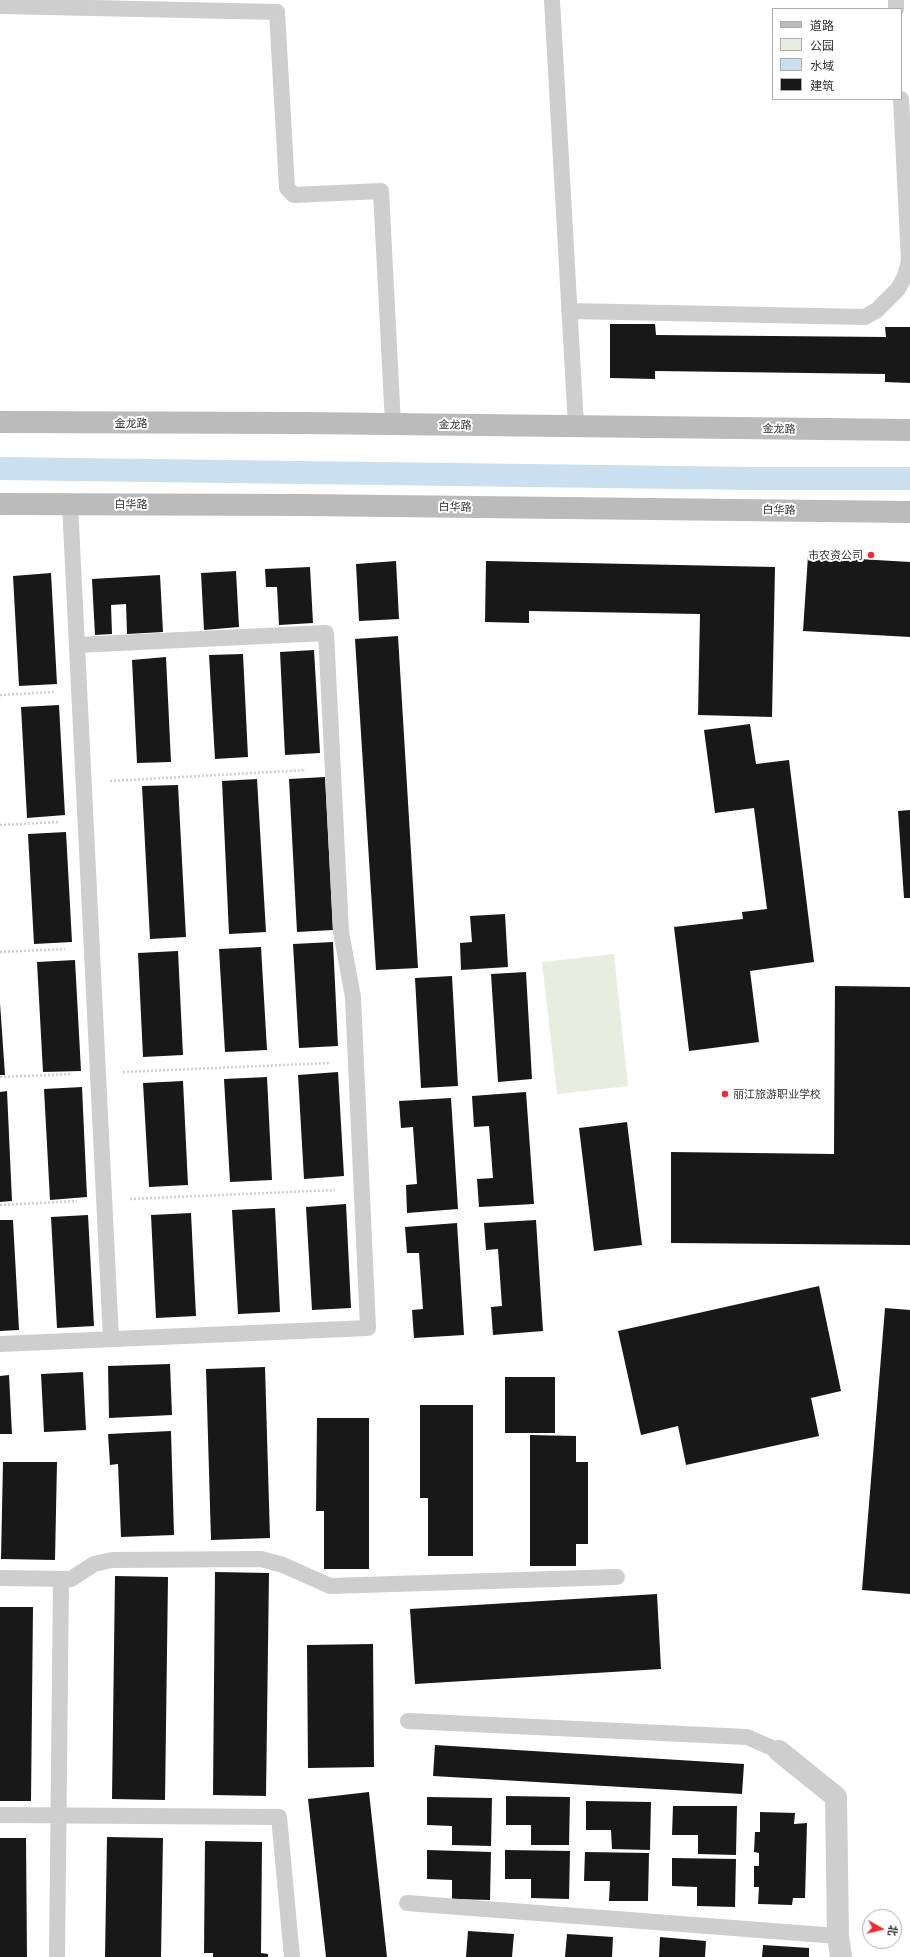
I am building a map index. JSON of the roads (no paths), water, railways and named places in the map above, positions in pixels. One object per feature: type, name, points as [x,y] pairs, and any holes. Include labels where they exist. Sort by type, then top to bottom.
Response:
[{"type":"main road","name":"金龙路","points":[[0,422],[393,424],[910,430]]},
{"type":"main road","name":"白华路","points":[[0,504],[910,512]]},
{"type":"street","points":[[779,1751],[836,1797],[839,1947]]},
{"type":"lane","points":[[552,0],[576,426]]},
{"type":"lane","points":[[0,6],[233,6],[277,12],[287,188],[294,195],[380,191],[393,424]]},
{"type":"lane","points":[[569,311],[865,317],[878,310],[898,289],[905,276],[909,261],[901,100]]},
{"type":"lane","points":[[70,504],[111,1339]]},
{"type":"lane","points":[[0,1344],[368,1328],[353,997],[341,932],[326,632],[77,646]]},
{"type":"lane","points":[[0,1578],[71,1579],[94,1564],[112,1560],[253,1559],[261,1559],[283,1565],[330,1586],[617,1577]]},
{"type":"lane","points":[[57,1957],[61,1578]]},
{"type":"lane","points":[[408,1721],[746,1737],[779,1751]]},
{"type":"lane","points":[[0,1815],[279,1817],[292,1957]]},
{"type":"lane","points":[[407,1903],[839,1947]]},
{"type":"water","points":[[0,457],[754,467],[910,467],[910,490],[754,490],[0,480]]},
{"type":"place","name":"市农资公司","points":[[871,555]]},
{"type":"place","name":"丽江旅游职业学校","points":[[725,1094]]}]
